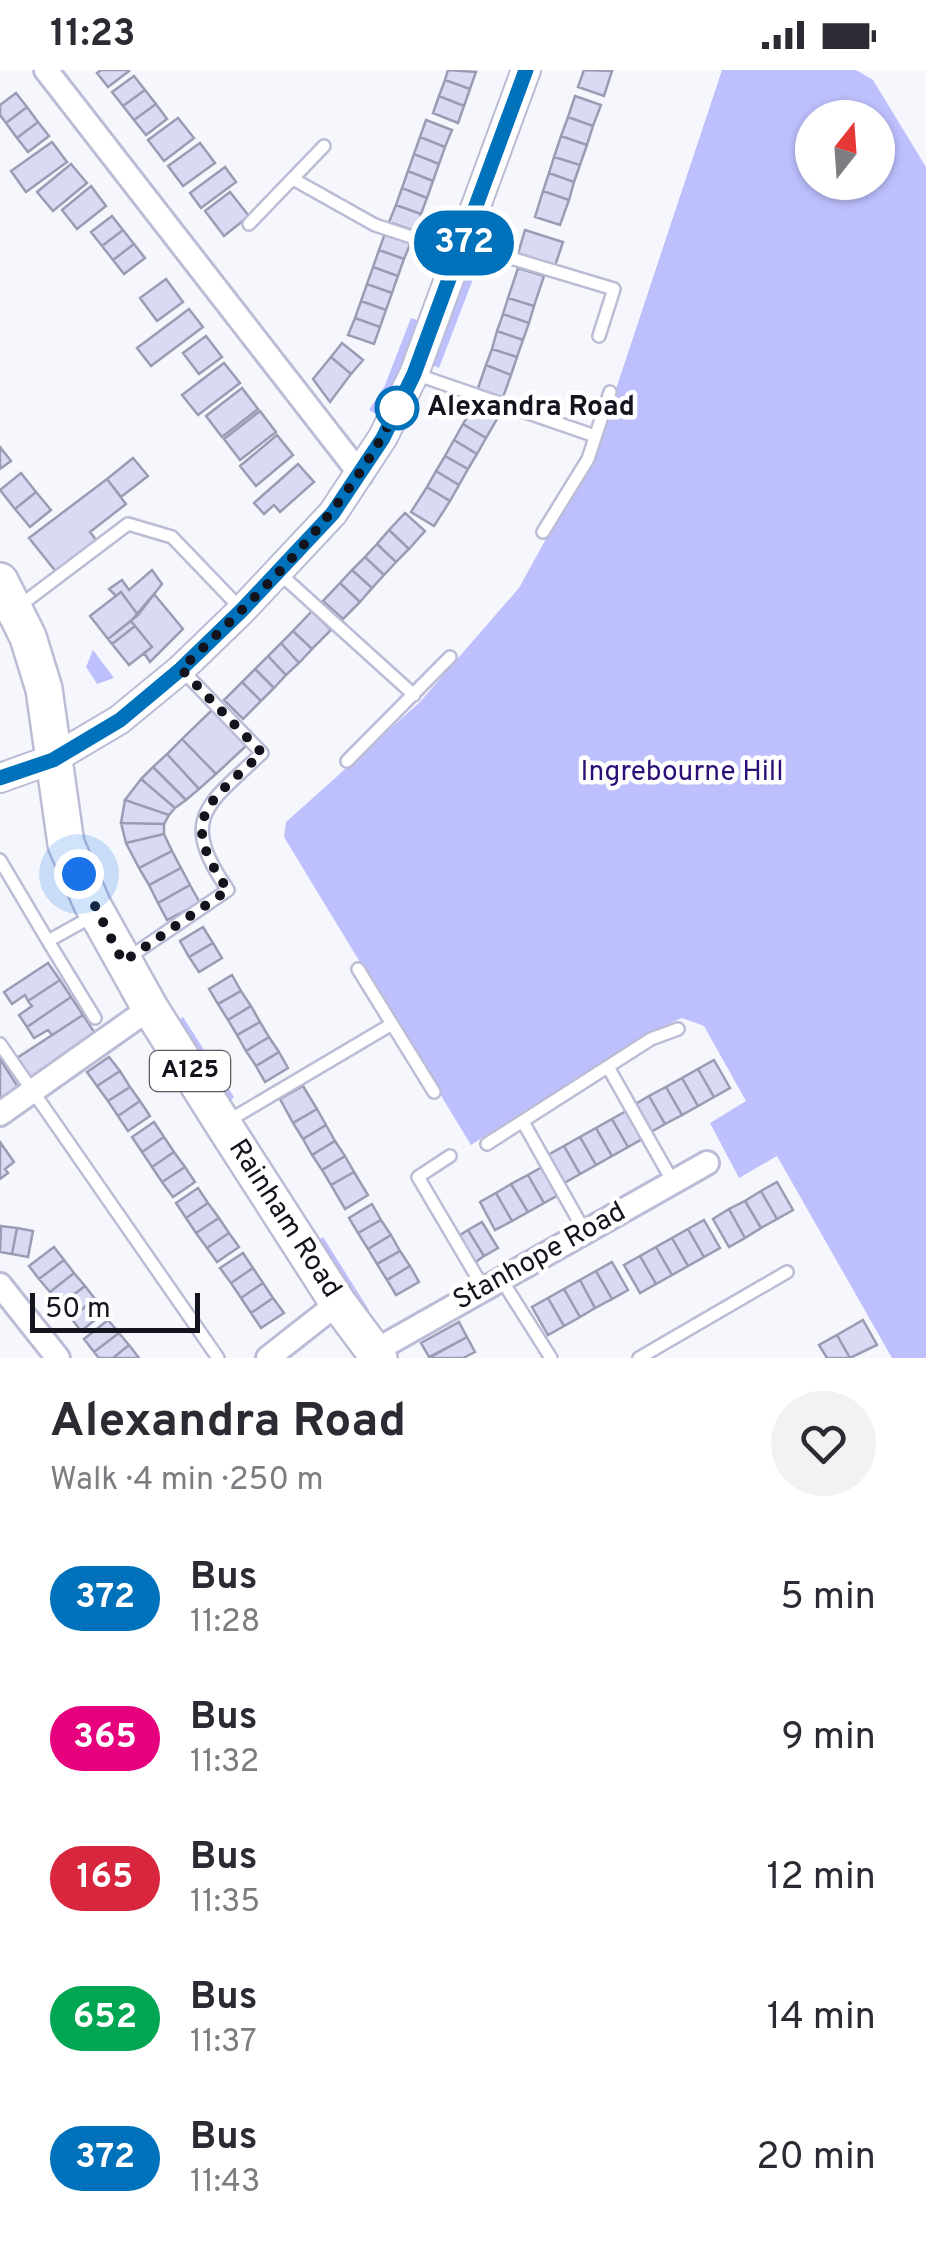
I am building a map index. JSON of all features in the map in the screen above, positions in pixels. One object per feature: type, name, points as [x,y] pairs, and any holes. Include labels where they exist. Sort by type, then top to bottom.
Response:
[{"type":"main road","name":"Rainham Road","points":[[7,595],[28,637],[49,708],[66,844],[97,914],[223,1124],[376,1355]]},
{"type":"street","points":[[46,70],[361,475]]},
{"type":"street","points":[[0,778],[53,760],[120,720],[242,610],[333,513],[361,475],[414,374],[526,70]]},
{"type":"street","points":[[1,1111],[150,1008]]},
{"type":"street","name":"Stanhope Road","points":[[376,1355],[492,1284],[707,1163]]},
{"type":"street","points":[[0,1285],[58,1358]]},
{"type":"street","points":[[268,1358],[338,1303]]},
{"type":"lane","points":[[249,224],[324,146]]},
{"type":"lane","points":[[293,179],[375,226],[614,288],[599,336]]},
{"type":"lane","points":[[414,374],[595,436]]},
{"type":"lane","points":[[543,532],[588,459],[610,392]]},
{"type":"lane","points":[[7,595],[128,524],[172,536],[242,610]]},
{"type":"lane","points":[[278,572],[414,695]]},
{"type":"lane","points":[[346,761],[450,657]]},
{"type":"lane","points":[[123,962],[228,890],[208,862],[200,824],[221,791],[262,753],[181,669]]},
{"type":"lane","points":[[0,860],[95,1018]]},
{"type":"lane","points":[[48,941],[97,914]]},
{"type":"lane","points":[[358,969],[434,1092]]},
{"type":"lane","points":[[223,1124],[392,1024]]},
{"type":"lane","points":[[487,1144],[650,1039],[678,1029]]},
{"type":"lane","points":[[0,1044],[218,1358]]},
{"type":"lane","points":[[608,1066],[673,1182]]},
{"type":"lane","points":[[522,1122],[585,1232]]},
{"type":"lane","points":[[450,1156],[418,1177],[492,1284],[551,1358]]},
{"type":"lane","points":[[639,1358],[787,1272]]},
{"type":"green space","name":"Ingrebourne Hill","points":[[722,70],[856,70],[873,80],[885,100],[795,100],[795,200],[895,200],[895,116],[926,167],[926,1358],[892,1358],[777,1156],[739,1178],[710,1123],[746,1101],[704,1026],[682,1018],[648,1033],[471,1145],[284,837],[286,822],[420,702],[519,588],[597,446]]},
{"type":"green space","points":[[472,264],[478,266],[439,368],[432,365]]},
{"type":"green space","points":[[411,318],[417,320],[406,354],[378,415],[369,410],[385,385]]},
{"type":"green space","points":[[93,650],[114,678],[97,684],[86,667]]},
{"type":"green space","points":[[183,1017],[234,1097],[231,1100],[180,1019]]},
{"type":"green space","points":[[323,1237],[369,1310],[364,1313],[318,1241]]},
{"type":"building","points":[[448,70],[476,72],[470,89],[445,80]]},
{"type":"building","points":[[584,70],[612,71],[604,96],[578,87]]},
{"type":"building","points":[[129,71],[108,87],[97,73]]},
{"type":"building","points":[[134,76],[145,90],[123,106],[112,92]]},
{"type":"building","points":[[445,80],[470,89],[464,106],[439,96]]},
{"type":"building","points":[[145,90],[156,104],[134,120],[123,106]]},
{"type":"building","points":[[16,93],[27,107],[6,123],[0,115],[0,105]]},
{"type":"building","points":[[439,96],[464,106],[458,123],[433,113]]},
{"type":"building","points":[[575,96],[601,105],[593,126],[568,117]]},
{"type":"building","points":[[156,104],[167,119],[146,135],[134,120]]},
{"type":"building","points":[[27,107],[38,122],[17,138],[6,123]]},
{"type":"building","points":[[568,117],[593,126],[587,145],[561,136]]},
{"type":"building","points":[[178,118],[194,138],[164,161],[148,140]]},
{"type":"building","points":[[426,120],[452,130],[445,147],[420,137]]},
{"type":"building","points":[[38,122],[49,136],[28,152],[17,138]]},
{"type":"building","points":[[561,136],[587,145],[580,165],[554,157]]},
{"type":"building","points":[[420,137],[445,147],[439,164],[414,154]]},
{"type":"building","points":[[52,142],[67,162],[26,192],[11,171]]},
{"type":"building","points":[[200,143],[215,163],[183,186],[168,166]]},
{"type":"building","points":[[414,154],[439,164],[433,181],[408,171]]},
{"type":"building","points":[[554,157],[580,165],[574,182],[549,173]]},
{"type":"building","points":[[71,164],[87,183],[53,211],[37,192]]},
{"type":"building","points":[[225,167],[236,182],[201,208],[190,193]]},
{"type":"building","points":[[408,171],[433,181],[427,198],[402,188]]},
{"type":"building","points":[[549,173],[574,182],[569,200],[543,191]]},
{"type":"building","points":[[91,186],[106,206],[77,229],[62,210]]},
{"type":"building","points":[[402,188],[427,198],[421,214],[396,205]]},
{"type":"building","points":[[543,191],[569,200],[560,225],[535,217]]},
{"type":"building","points":[[230,192],[249,216],[224,236],[205,211]]},
{"type":"building","points":[[396,205],[421,214],[415,231],[389,222]]},
{"type":"building","points":[[112,216],[123,230],[102,246],[91,232]]},
{"type":"building","points":[[123,230],[134,244],[113,260],[102,246]]},
{"type":"building","points":[[525,230],[563,242],[554,269],[517,257]]},
{"type":"building","points":[[385,233],[411,242],[404,259],[379,250]]},
{"type":"building","points":[[134,244],[145,258],[124,274],[113,260]]},
{"type":"building","points":[[379,250],[404,259],[398,276],[373,267]]},
{"type":"building","points":[[373,267],[398,276],[392,293],[367,284]]},
{"type":"building","points":[[518,268],[544,276],[534,306],[508,298]]},
{"type":"building","points":[[166,279],[183,302],[157,321],[140,298]]},
{"type":"building","points":[[367,284],[392,293],[386,310],[361,301]]},
{"type":"building","points":[[508,298],[534,306],[529,323],[503,314]]},
{"type":"building","points":[[361,301],[386,310],[380,327],[355,318]]},
{"type":"building","points":[[189,309],[203,327],[151,366],[137,348]]},
{"type":"building","points":[[503,314],[529,323],[523,340],[497,331]]},
{"type":"building","points":[[355,318],[380,327],[374,344],[348,335]]},
{"type":"building","points":[[497,331],[523,340],[517,357],[492,349]]},
{"type":"building","points":[[206,336],[222,357],[199,374],[183,353]]},
{"type":"building","points":[[342,343],[363,360],[351,374],[331,357]]},
{"type":"building","points":[[492,349],[517,357],[511,375],[486,365]]},
{"type":"building","points":[[331,357],[351,374],[330,402],[313,379]]},
{"type":"building","points":[[224,363],[240,383],[198,415],[182,395]]},
{"type":"building","points":[[486,365],[511,375],[502,400],[477,391]]},
{"type":"building","points":[[242,388],[258,409],[222,437],[206,416]]},
{"type":"building","points":[[477,401],[500,414],[486,438],[463,424]]},
{"type":"building","points":[[260,411],[276,432],[240,460],[224,439]]},
{"type":"building","points":[[463,424],[486,438],[477,454],[454,440]]},
{"type":"building","points":[[277,435],[293,455],[256,486],[240,466]]},
{"type":"building","points":[[454,440],[477,454],[468,469],[445,456]]},
{"type":"building","points":[[0,447],[11,461],[0,469]]},
{"type":"building","points":[[445,456],[468,469],[459,485],[436,471]]},
{"type":"building","points":[[133,458],[148,476],[121,497],[107,479]]},
{"type":"building","points":[[298,464],[314,482],[280,512],[274,505],[264,514],[254,503]]},
{"type":"building","points":[[436,471],[459,485],[450,501],[427,487]]},
{"type":"building","points":[[21,473],[36,492],[15,509],[0,490]]},
{"type":"building","points":[[107,479],[126,504],[90,532],[97,541],[57,573],[29,538]]},
{"type":"building","points":[[427,487],[450,501],[434,526],[411,512]]},
{"type":"building","points":[[36,492],[51,510],[30,527],[15,509]]},
{"type":"building","points":[[405,513],[425,531],[409,549],[389,530]]},
{"type":"building","points":[[389,530],[409,549],[396,562],[377,544]]},
{"type":"building","points":[[377,544],[396,562],[384,575],[365,557]]},
{"type":"building","points":[[365,557],[384,575],[372,588],[352,570]]},
{"type":"building","points":[[152,570],[162,584],[138,615],[121,592],[116,596],[109,589],[122,580],[129,590]]},
{"type":"building","points":[[352,570],[372,588],[360,602],[340,583]]},
{"type":"building","points":[[340,583],[360,602],[343,619],[323,601]]},
{"type":"building","points":[[121,592],[138,615],[108,639],[90,616]]},
{"type":"building","points":[[154,594],[183,629],[150,662],[144,653],[152,647],[131,621]]},
{"type":"building","points":[[312,611],[331,630],[312,649],[293,631]]},
{"type":"building","points":[[131,621],[135,626],[112,644],[108,639]]},
{"type":"building","points":[[135,626],[152,647],[129,665],[112,644]]},
{"type":"building","points":[[293,631],[312,649],[299,663],[281,643]]},
{"type":"building","points":[[281,643],[299,663],[286,675],[268,656]]},
{"type":"building","points":[[268,656],[286,675],[274,688],[255,669]]},
{"type":"building","points":[[255,669],[274,688],[261,701],[242,682]]},
{"type":"building","points":[[242,682],[261,701],[243,719],[224,700]]},
{"type":"building","points":[[212,710],[247,745],[216,774],[182,739]]},
{"type":"building","points":[[182,739],[216,774],[199,789],[167,754]]},
{"type":"building","points":[[167,754],[199,789],[186,800],[153,767]]},
{"type":"building","points":[[153,767],[186,800],[175,808],[141,779]]},
{"type":"building","points":[[141,779],[175,808],[169,815],[125,800]]},
{"type":"building","points":[[125,800],[169,815],[164,824],[121,823]]},
{"type":"building","points":[[121,823],[164,824],[164,834],[126,843]]},
{"type":"building","points":[[164,834],[172,851],[139,868],[126,843]]},
{"type":"building","points":[[172,851],[181,868],[149,885],[139,868]]},
{"type":"building","points":[[181,868],[190,885],[158,903],[149,885]]},
{"type":"building","points":[[190,885],[200,903],[167,920],[158,903]]},
{"type":"building","points":[[203,927],[213,943],[189,957],[180,941]]},
{"type":"building","points":[[213,943],[222,958],[199,972],[189,957]]},
{"type":"building","points":[[48,963],[60,980],[28,1001],[25,995],[12,1004],[4,992]]},
{"type":"building","points":[[232,975],[241,991],[218,1004],[209,989]]},
{"type":"building","points":[[60,980],[71,997],[27,1027],[19,1015],[32,1006],[28,1001]]},
{"type":"building","points":[[241,991],[251,1006],[228,1020],[218,1004]]},
{"type":"building","points":[[71,997],[83,1015],[52,1035],[48,1030],[34,1038],[27,1027]]},
{"type":"building","points":[[251,1006],[260,1022],[237,1035],[228,1020]]},
{"type":"building","points":[[83,1015],[96,1035],[31,1081],[17,1058]]},
{"type":"building","points":[[260,1022],[269,1037],[246,1051],[237,1035]]},
{"type":"building","points":[[269,1037],[279,1052],[256,1066],[246,1051]]},
{"type":"building","points":[[279,1052],[288,1068],[265,1082],[256,1066]]},
{"type":"building","points":[[109,1057],[120,1071],[97,1086],[87,1072]]},
{"type":"building","points":[[0,1059],[18,1087],[0,1099]]},
{"type":"building","points":[[714,1060],[730,1088],[714,1097],[698,1069]]},
{"type":"building","points":[[698,1069],[714,1097],[698,1106],[682,1078]]},
{"type":"building","points":[[120,1071],[130,1087],[108,1101],[97,1086]]},
{"type":"building","points":[[682,1078],[698,1106],[682,1115],[666,1087]]},
{"type":"building","points":[[303,1086],[317,1109],[293,1123],[280,1099]]},
{"type":"building","points":[[130,1087],[140,1101],[118,1116],[108,1101]]},
{"type":"building","points":[[666,1087],[682,1115],[665,1124],[649,1096]]},
{"type":"building","points":[[649,1096],[665,1124],[649,1133],[634,1105]]},
{"type":"building","points":[[140,1101],[150,1116],[128,1131],[118,1116]]},
{"type":"building","points":[[317,1109],[326,1125],[303,1139],[293,1123]]},
{"type":"building","points":[[628,1110],[644,1138],[628,1147],[612,1119]]},
{"type":"building","points":[[612,1119],[628,1147],[612,1156],[596,1128]]},
{"type":"building","points":[[154,1122],[164,1137],[142,1152],[132,1137]]},
{"type":"building","points":[[326,1125],[335,1141],[312,1155],[303,1139]]},
{"type":"building","points":[[596,1128],[612,1156],[596,1165],[580,1137]]},
{"type":"building","points":[[164,1137],[174,1152],[152,1167],[142,1152]]},
{"type":"building","points":[[580,1137],[596,1165],[580,1174],[564,1146]]},
{"type":"building","points":[[335,1141],[345,1156],[322,1170],[312,1155]]},
{"type":"building","points":[[0,1142],[14,1162],[0,1179]]},
{"type":"building","points":[[564,1146],[580,1174],[564,1183],[548,1155]]},
{"type":"building","points":[[174,1152],[185,1167],[162,1182],[152,1167]]},
{"type":"building","points":[[345,1156],[354,1172],[331,1185],[322,1170]]},
{"type":"building","points":[[544,1166],[560,1194],[544,1203],[528,1175]]},
{"type":"building","points":[[185,1167],[195,1182],[173,1197],[162,1182]]},
{"type":"building","points":[[354,1172],[368,1195],[345,1209],[331,1185]]},
{"type":"building","points":[[528,1175],[544,1203],[528,1212],[511,1184]]},
{"type":"building","points":[[777,1182],[793,1210],[777,1219],[761,1191]]},
{"type":"building","points":[[511,1184],[528,1212],[512,1221],[496,1193]]},
{"type":"building","points":[[198,1188],[208,1203],[186,1218],[176,1203]]},
{"type":"building","points":[[761,1191],[777,1219],[761,1228],[745,1201]]},
{"type":"building","points":[[496,1193],[512,1221],[495,1230],[480,1202]]},
{"type":"building","points":[[745,1201],[761,1228],[745,1238],[729,1209]]},
{"type":"building","points":[[208,1203],[219,1218],[196,1233],[186,1218]]},
{"type":"building","points":[[372,1204],[381,1220],[358,1233],[349,1218]]},
{"type":"building","points":[[729,1209],[745,1238],[729,1247],[713,1219]]},
{"type":"building","points":[[219,1218],[229,1233],[207,1248],[196,1233]]},
{"type":"building","points":[[381,1220],[391,1235],[368,1249],[358,1233]]},
{"type":"building","points":[[704,1220],[720,1248],[704,1257],[688,1229]]},
{"type":"building","points":[[482,1222],[498,1248],[484,1256],[468,1230]]},
{"type":"building","points":[[1,1226],[17,1228],[12,1254],[0,1252]]},
{"type":"building","points":[[17,1228],[33,1231],[28,1257],[12,1254]]},
{"type":"building","points":[[688,1229],[704,1257],[688,1266],[672,1238]]},
{"type":"building","points":[[468,1230],[484,1256],[473,1264],[457,1237]]},
{"type":"building","points":[[229,1233],[239,1247],[217,1262],[207,1248]]},
{"type":"building","points":[[391,1235],[400,1251],[377,1264],[368,1249]]},
{"type":"building","points":[[672,1238],[688,1266],[672,1275],[656,1247]]},
{"type":"building","points":[[54,1247],[64,1260],[39,1279],[29,1266]]},
{"type":"building","points":[[656,1247],[672,1275],[656,1284],[640,1256]]},
{"type":"building","points":[[400,1251],[410,1266],[387,1280],[377,1264]]},
{"type":"building","points":[[243,1253],[253,1268],[231,1283],[220,1268]]},
{"type":"building","points":[[640,1256],[656,1284],[640,1293],[624,1265]]},
{"type":"building","points":[[64,1260],[74,1273],[50,1292],[39,1279]]},
{"type":"building","points":[[612,1262],[628,1290],[612,1299],[596,1271]]},
{"type":"building","points":[[410,1266],[419,1282],[396,1295],[387,1280]]},
{"type":"building","points":[[253,1268],[263,1283],[241,1298],[231,1283]]},
{"type":"building","points":[[596,1271],[612,1299],[595,1308],[580,1280]]},
{"type":"building","points":[[74,1273],[85,1286],[60,1305],[50,1292]]},
{"type":"building","points":[[580,1280],[595,1308],[580,1317],[564,1289]]},
{"type":"building","points":[[263,1283],[273,1298],[251,1313],[241,1298]]},
{"type":"building","points":[[85,1286],[95,1299],[71,1318],[60,1305]]},
{"type":"building","points":[[564,1289],[580,1317],[564,1326],[548,1298]]},
{"type":"building","points":[[273,1298],[284,1313],[261,1328],[251,1313]]},
{"type":"building","points":[[548,1298],[564,1326],[548,1335],[532,1307]]},
{"type":"building","points":[[95,1299],[105,1312],[81,1331],[71,1318]]},
{"type":"building","points":[[108,1320],[119,1333],[94,1352],[84,1339]]},
{"type":"building","points":[[863,1320],[877,1345],[850,1358],[837,1335]]},
{"type":"building","points":[[459,1322],[467,1337],[429,1357],[421,1343]]},
{"type":"building","points":[[119,1333],[129,1345],[113,1358],[99,1358],[94,1352]]},
{"type":"building","points":[[837,1335],[850,1358],[827,1358],[819,1345]]},
{"type":"building","points":[[467,1337],[475,1352],[463,1358],[429,1358]]},
{"type":"building","points":[[129,1345],[139,1358],[113,1358]]},
{"type":"bus line","name":"372","points":[[0,778],[53,760],[120,720],[242,610],[333,513],[383,438],[414,374],[526,70]]},
{"type":"place","name":"Alexandra Road","points":[[397,408]]},
{"type":"route","points":[[79,874],[123,962],[228,890],[208,862],[200,824],[221,791],[262,753],[181,669],[333,513],[361,475],[397,408]]}]
